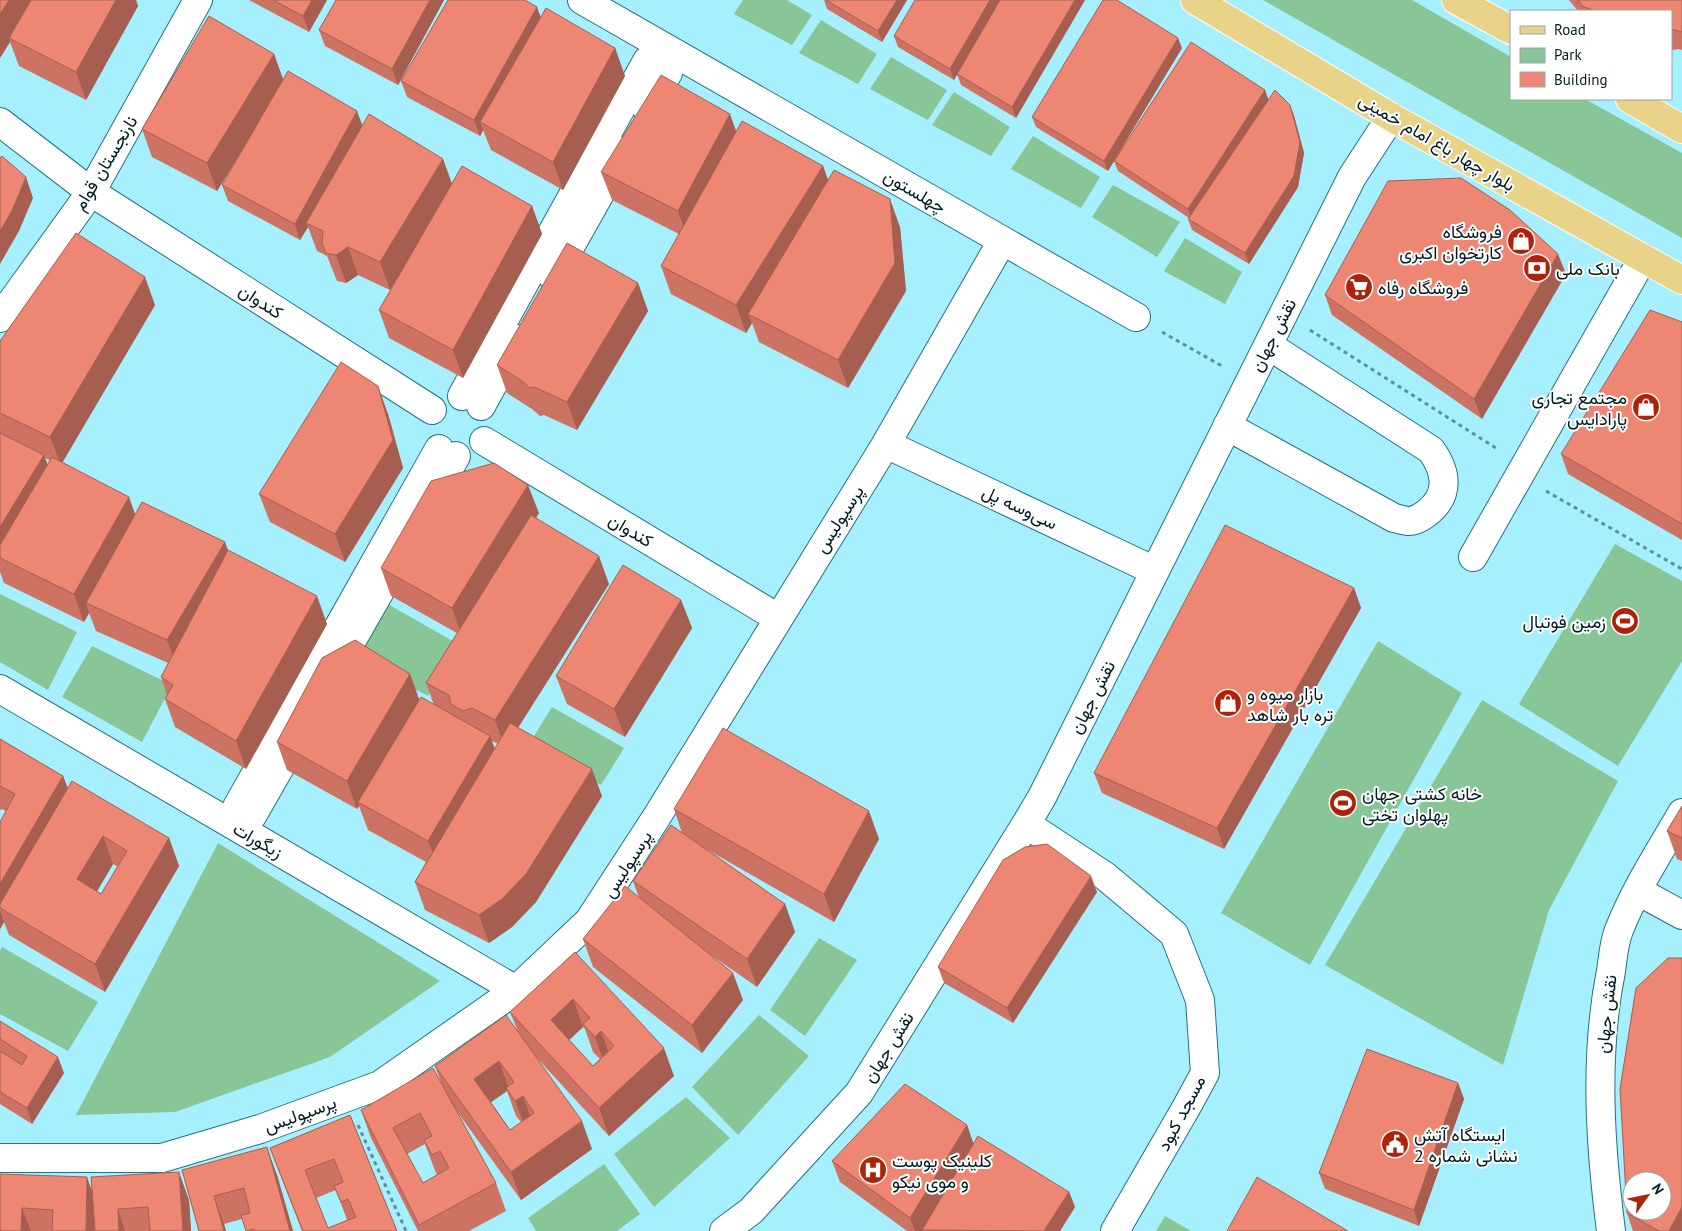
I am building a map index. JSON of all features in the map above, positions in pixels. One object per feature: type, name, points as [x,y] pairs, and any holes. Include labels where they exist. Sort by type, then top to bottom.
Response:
[{"type":"main road","name":"بلوار چهار باغ امام خمینی","points":[[1195,0],[1391,117],[1682,280]]},
{"type":"main road","points":[[1460,1],[1510,29]]},
{"type":"main road","points":[[1632,100],[1682,128]]},
{"type":"street","name":"نارنجستان قوام","points":[[0,318],[91,192],[198,0]]},
{"type":"street","name":"چهلستون","points":[[582,0],[1136,317]]},
{"type":"street","points":[[647,61],[668,73],[471,401],[647,61]]},
{"type":"street","name":"نقش جهان","points":[[724,1231],[751,1211],[859,1093],[1026,824],[1042,797],[1352,177],[1391,117]]},
{"type":"street","name":"کندوان","points":[[0,122],[91,192],[432,410]]},
{"type":"street","name":"پرسپولیس","points":[[0,1158],[162,1158],[260,1129],[380,1085],[516,990],[589,921],[656,818],[886,444],[1002,241]]},
{"type":"street","points":[[1473,558],[1643,258]]},
{"type":"street","points":[[1227,426],[1394,518],[1411,521],[1425,515],[1436,505],[1442,495],[1444,476],[1440,462],[1431,450],[1268,345]]},
{"type":"street","points":[[458,395],[471,401],[488,420],[488,431],[484,441],[470,453],[447,452],[435,446],[427,428],[432,410],[447,397],[458,395]]},
{"type":"street","name":"کندوان","points":[[484,441],[778,618]]},
{"type":"street","name":"سی‌وسه پل","points":[[886,444],[1155,571]]},
{"type":"street","points":[[447,452],[252,816],[237,807],[447,452]]},
{"type":"street","name":"زیگورات","points":[[0,689],[516,990]]},
{"type":"street","name":"نقش جهان","points":[[1611,1231],[1604,1177],[1600,1085],[1604,1004],[1618,931],[1682,813]]},
{"type":"street","name":"مسجد کبود","points":[[1026,824],[1105,876],[1174,934],[1200,1000],[1205,1073],[1115,1231]]},
{"type":"street","points":[[1638,891],[1682,915]]},
{"type":"path","points":[[1284,313],[1522,471],[1682,569]]},
{"type":"path","points":[[1136,317],[1249,382]]},
{"type":"path","points":[[345,1097],[406,1231]]},
{"type":"green space","points":[[743,0],[787,0],[812,15],[792,45],[734,14]]},
{"type":"green space","points":[[1263,0],[1412,0],[1510,56],[1510,100],[1587,100],[1682,153],[1682,238]]},
{"type":"green space","points":[[821,20],[877,54],[858,84],[799,53]]},
{"type":"green space","points":[[891,57],[947,90],[928,120],[870,89]]},
{"type":"green space","points":[[954,92],[1010,127],[991,156],[932,125]]},
{"type":"green space","points":[[1033,136],[1100,177],[1081,208],[1011,169]]},
{"type":"green space","points":[[1113,185],[1180,222],[1157,257],[1092,217]]},
{"type":"green space","points":[[1185,238],[1242,272],[1225,304],[1164,271]]},
{"type":"green space","name":"زمین فوتبال","points":[[1615,544],[1682,581],[1682,661],[1618,766],[1519,704]]},
{"type":"green space","points":[[0,594],[77,632],[48,690],[0,662]]},
{"type":"green space","points":[[386,603],[458,644],[428,696],[354,657]]},
{"type":"green space","name":"خانه کشتی جهان پهلوان تختی","points":[[1378,641],[1462,693],[1310,965],[1221,913]]},
{"type":"green space","points":[[92,646],[172,685],[142,742],[62,697]]},
{"type":"green space","points":[[1482,700],[1618,781],[1549,910],[1503,1065],[1325,965]]},
{"type":"green space","points":[[552,707],[624,748],[601,785],[529,744]]},
{"type":"green space","points":[[218,843],[440,981],[330,1057],[175,1112],[76,1115]]},
{"type":"green space","points":[[819,938],[857,960],[805,1036],[770,1010]]},
{"type":"green space","points":[[2,947],[98,1002],[68,1051],[0,1014],[0,951]]},
{"type":"green space","points":[[759,1015],[809,1056],[738,1135],[692,1087]]},
{"type":"green space","points":[[686,1097],[730,1138],[654,1207],[614,1154]]},
{"type":"green space","points":[[604,1164],[640,1214],[617,1231],[536,1231],[528,1218]]},
{"type":"green space","points":[[1165,1216],[1191,1231],[1156,1231]]},
{"type":"building","points":[[0,0],[9,0],[0,14]]},
{"type":"building","points":[[31,0],[116,0],[76,72],[9,38]]},
{"type":"building","points":[[273,0],[312,0],[303,16]]},
{"type":"building","points":[[336,0],[430,0],[392,69],[319,30]]},
{"type":"building","points":[[448,0],[525,0],[537,7],[474,120],[401,81]]},
{"type":"building","points":[[826,0],[897,0],[878,31]]},
{"type":"building","points":[[915,0],[990,0],[950,69],[894,36]]},
{"type":"building","points":[[1000,0],[1075,0],[1012,107],[957,74]]},
{"type":"building","points":[[1103,0],[1117,0],[1178,38],[1104,161],[1032,117]]},
{"type":"building","points":[[1578,0],[1682,0],[1682,32],[1672,29],[1672,10],[1592,10],[1582,6]]},
{"type":"building","points":[[546,8],[615,48],[553,162],[480,122]]},
{"type":"building","points":[[209,16],[274,54],[207,163],[142,129]]},
{"type":"building","points":[[1191,42],[1265,90],[1188,209],[1114,161]]},
{"type":"building","points":[[288,71],[357,111],[295,224],[222,185]]},
{"type":"building","points":[[661,75],[730,114],[678,211],[601,172]]},
{"type":"building","points":[[1275,90],[1290,105],[1300,142],[1294,176],[1245,253],[1188,219]]},
{"type":"building","points":[[369,114],[443,159],[380,262],[348,247],[336,255],[326,253],[322,243],[323,231],[306,223]]},
{"type":"building","points":[[742,121],[823,166],[736,305],[661,266]]},
{"type":"building","points":[[2,156],[26,177],[12,211],[0,231],[0,158]]},
{"type":"building","points":[[462,166],[532,206],[453,350],[379,310]]},
{"type":"building","points":[[834,170],[890,199],[895,263],[838,360],[748,314]]},
{"type":"building","points":[[1461,178],[1510,210],[1558,254],[1474,399],[1325,295],[1388,181]]},
{"type":"building","points":[[76,233],[145,277],[50,437],[0,413],[0,341]]},
{"type":"building","points":[[567,243],[638,283],[567,402],[534,387],[530,388],[497,365]]},
{"type":"building","name":"مجتمع تجاری پارادایس","points":[[1650,310],[1682,322],[1682,524],[1561,454]]},
{"type":"building","points":[[341,362],[378,386],[393,440],[335,534],[259,494]]},
{"type":"building","points":[[0,433],[44,455],[0,527]]},
{"type":"building","points":[[52,457],[129,497],[74,594],[0,558],[0,545]]},
{"type":"building","points":[[494,463],[528,485],[452,608],[381,568],[431,481]]},
{"type":"building","points":[[142,502],[225,542],[167,640],[86,603]]},
{"type":"building","points":[[531,515],[599,556],[495,720],[472,708],[463,711],[451,704],[449,695],[426,683]]},
{"type":"building","name":"بازار میوه و تره بار شاهد","points":[[1225,525],[1354,588],[1217,828],[1094,773]]},
{"type":"building","points":[[228,550],[317,596],[236,741],[165,699],[173,685],[161,677]]},
{"type":"building","points":[[623,565],[681,600],[614,709],[556,676]]},
{"type":"building","points":[[355,640],[410,674],[347,781],[277,742],[322,658]]},
{"type":"building","points":[[421,697],[490,736],[428,841],[358,802]]},
{"type":"building","points":[[510,723],[592,769],[526,874],[502,899],[479,915],[415,882]]},
{"type":"building","points":[[723,728],[869,811],[824,894],[674,809]]},
{"type":"building","points":[[0,739],[63,776],[0,884],[0,822],[15,794],[0,786]]},
{"type":"building","points":[[72,781],[169,838],[95,964],[0,908],[0,904]],"holes":[[[103,836],[127,851],[101,894],[77,879]]]},
{"type":"building","points":[[1682,806],[1682,838],[1667,831]]},
{"type":"building","points":[[671,825],[785,904],[747,959],[633,881]]},
{"type":"building","points":[[1047,844],[1091,876],[1007,1008],[938,967],[1003,860],[1025,847]]},
{"type":"building","points":[[625,886],[733,973],[692,1025],[583,939]]},
{"type":"building","points":[[575,952],[664,1048],[599,1108],[510,1012]],"holes":[[[573,999],[590,1018],[583,1024],[595,1037],[601,1031],[614,1046],[593,1066],[551,1020]]]},
{"type":"building","points":[[1668,958],[1682,958],[1682,1207],[1669,1231],[1659,1231],[1641,1221],[1672,1221],[1672,1171],[1625,1171],[1620,1089],[1636,988]]},
{"type":"building","points":[[506,1015],[582,1121],[511,1172],[435,1066]],"holes":[[[499,1061],[514,1082],[506,1088],[515,1101],[523,1096],[534,1113],[510,1130],[474,1079]]]},
{"type":"building","points":[[0,1021],[58,1057],[27,1108],[0,1092],[0,1051],[22,1065],[27,1056],[0,1039]]},
{"type":"building","name":"ایستگاه آتش نشانی شماره 2","points":[[1367,1049],[1458,1083],[1414,1210],[1319,1173]]},
{"type":"building","points":[[433,1068],[496,1183],[419,1225],[361,1110]],"holes":[[[420,1113],[432,1136],[424,1140],[432,1155],[440,1151],[449,1168],[423,1183],[393,1128]]]},
{"type":"building","points":[[905,1084],[967,1125],[910,1218],[832,1161]]},
{"type":"building","points":[[350,1115],[397,1231],[303,1231],[270,1148]],"holes":[[[334,1159],[343,1182],[334,1186],[341,1202],[348,1199],[356,1217],[328,1228],[305,1170]]]},
{"type":"building","points":[[978,1136],[1069,1192],[1044,1231],[922,1230]]},
{"type":"building","points":[[267,1147],[290,1231],[255,1231],[254,1229],[246,1231],[241,1215],[250,1213],[244,1188],[214,1196],[224,1231],[199,1231],[182,1170]]},
{"type":"building","points":[[179,1172],[183,1231],[150,1231],[148,1207],[118,1209],[119,1231],[95,1231],[91,1177]]},
{"type":"building","points":[[0,1174],[87,1177],[86,1231],[52,1231],[53,1210],[22,1208],[21,1231],[0,1231]]},
{"type":"building","points":[[1257,1177],[1348,1231],[1227,1231]]},
{"type":"place","name":"فروشگاه کارتخوان اکبری","points":[[1521,241]]},
{"type":"place","name":"بانک ملی","points":[[1537,268]]},
{"type":"place","name":"فروشگاه رفاه","points":[[1359,287]]},
{"type":"place","name":"مجتمع تجاری پارادایس","points":[[1646,407]]},
{"type":"place","name":"زمین فوتبال","points":[[1625,621]]},
{"type":"place","name":"بازار میوه و تره بار شاهد","points":[[1228,703]]},
{"type":"place","name":"خانه کشتی جهان پهلوان تختی","points":[[1343,803]]},
{"type":"place","name":"ایستگاه آتش نشانی شماره 2","points":[[1395,1144]]},
{"type":"place","name":"کلینیک پوست و موی نیکو","points":[[873,1170]]}]
